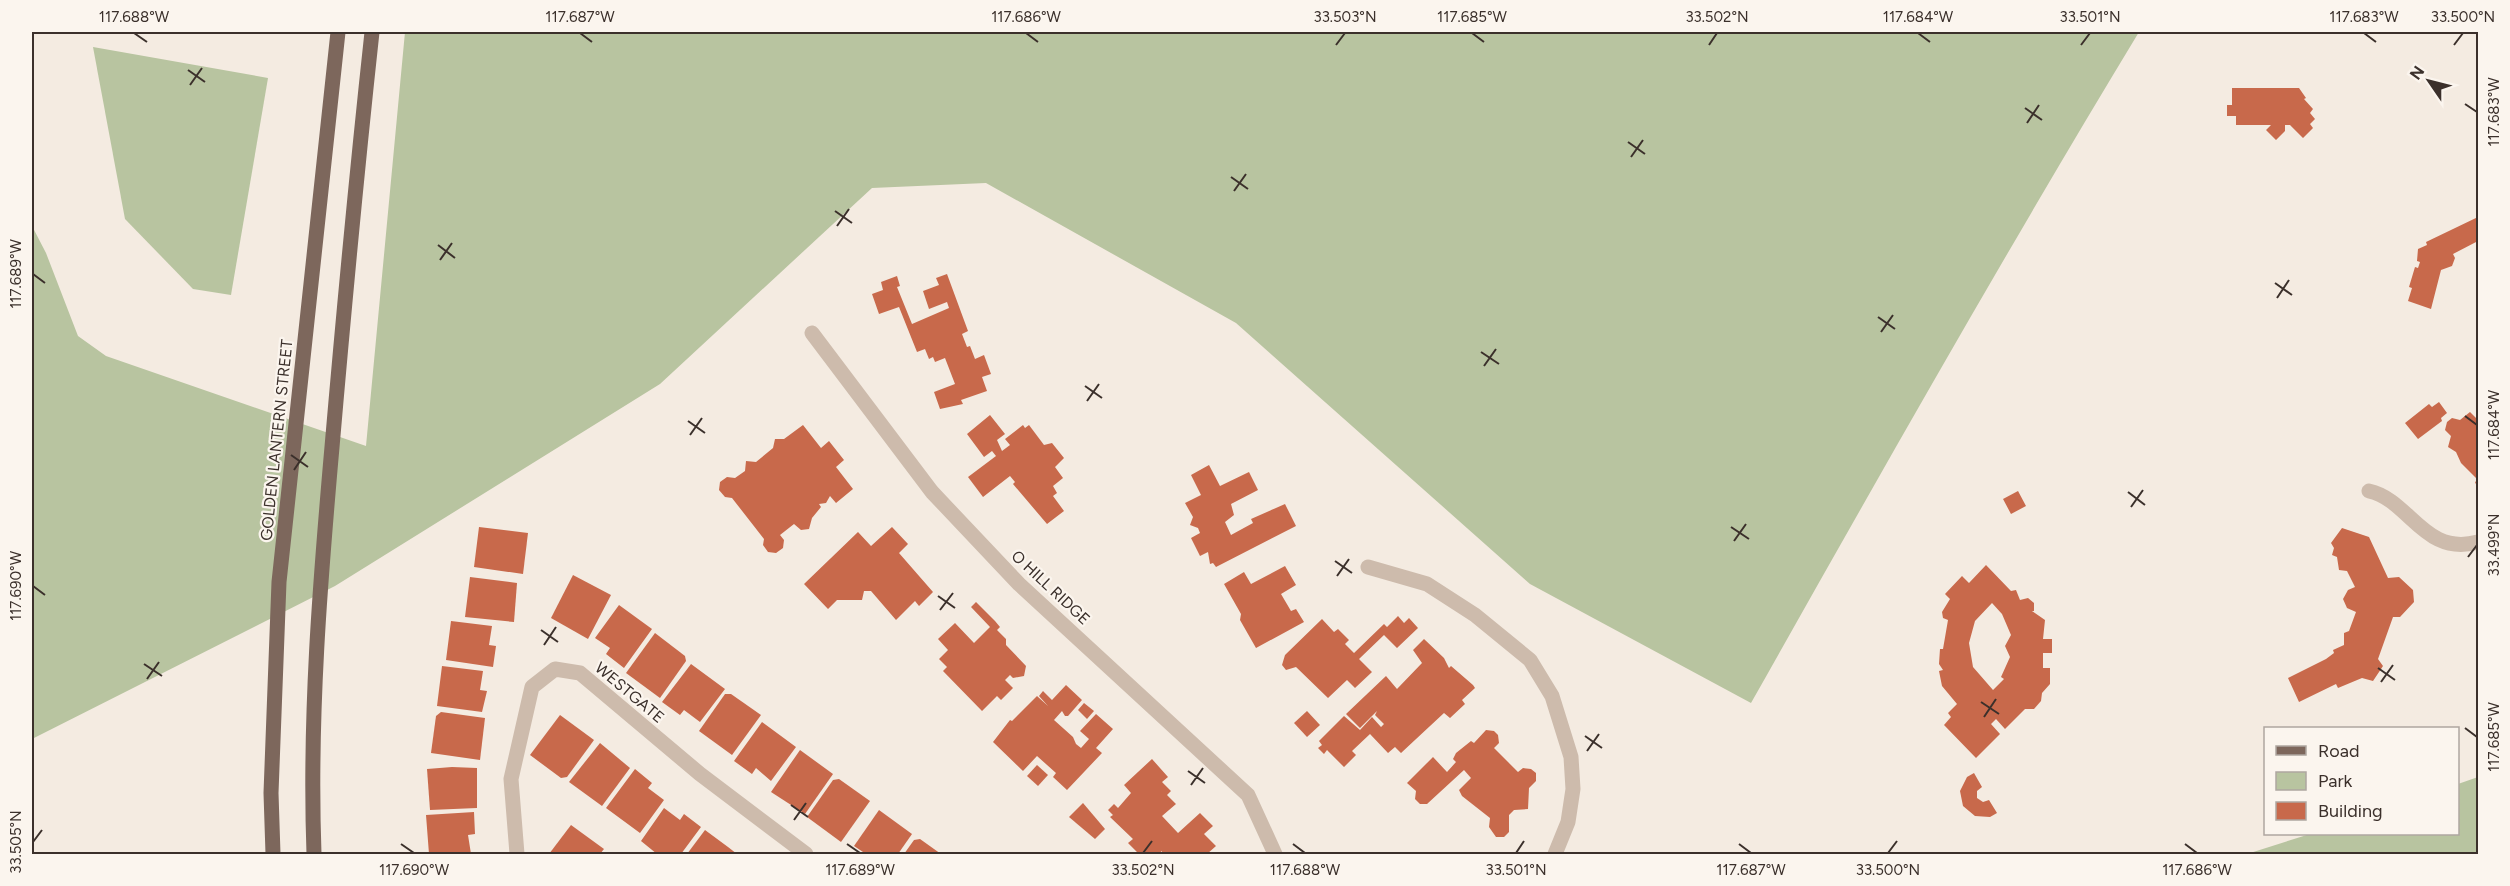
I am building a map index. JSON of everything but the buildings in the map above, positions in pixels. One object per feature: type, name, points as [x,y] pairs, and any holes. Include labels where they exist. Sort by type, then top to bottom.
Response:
[{"type":"main road","name":"GOLDEN LANTERN STREET","points":[[273,855],[271,793],[279,582],[338,32]]},
{"type":"main road","points":[[314,855],[311,756],[318,605],[355,188],[372,32]]},
{"type":"street","name":"O HILL RIDGE","points":[[812,333],[932,492],[995,559],[1050,613],[1248,795],[1275,855]]},
{"type":"street","points":[[2369,491],[2391,501],[2416,526],[2438,539],[2456,544],[2478,542]]},
{"type":"street","points":[[1368,567],[1427,584],[1475,615],[1530,660],[1552,696],[1571,758],[1573,789],[1570,811],[1555,855]]},
{"type":"street","name":"WESTGATE","points":[[517,855],[511,779],[532,687],[555,669],[579,674],[700,774],[806,855]]},
{"type":"green space","points":[[405,32],[2139,32],[1991,282],[1751,703],[1530,584],[1236,323],[986,183],[872,188],[660,384],[335,586],[32,739],[32,226],[46,253],[78,336],[106,356],[366,446]]},
{"type":"green space","points":[[93,47],[268,78],[231,295],[193,289],[125,219]]},
{"type":"green space","points":[[2478,777],[2478,854],[2247,854],[2307,835],[2459,835],[2459,784]]}]
